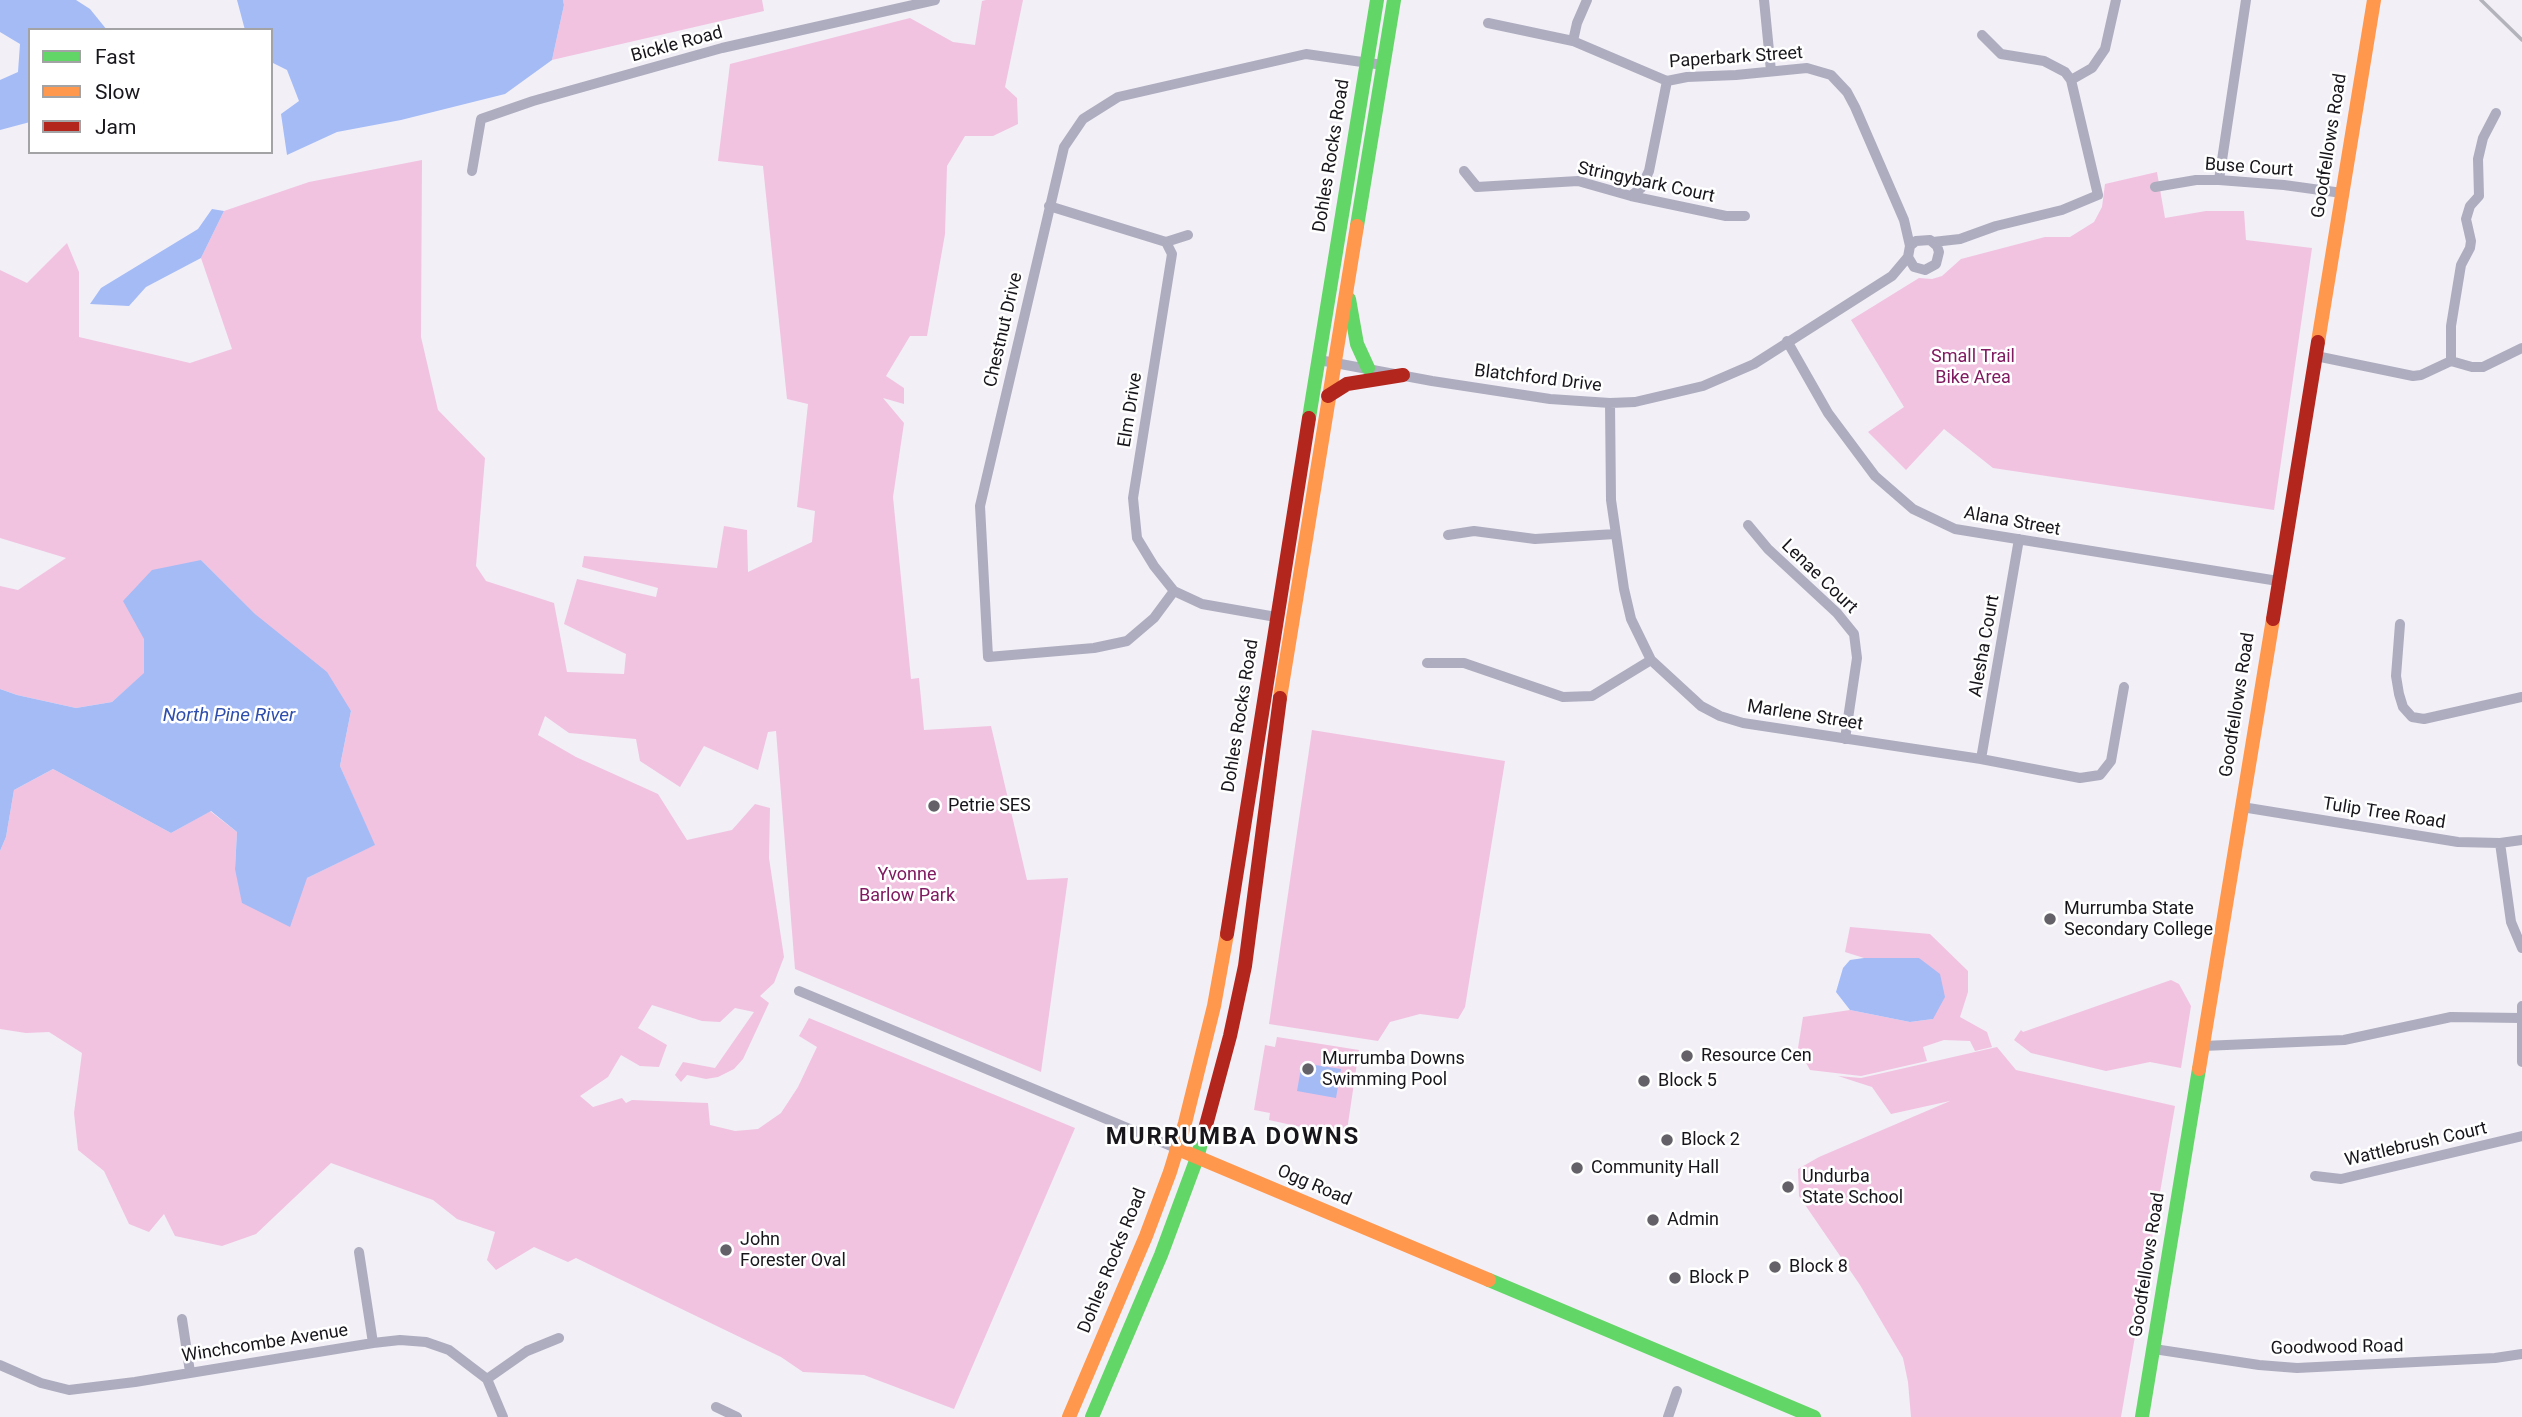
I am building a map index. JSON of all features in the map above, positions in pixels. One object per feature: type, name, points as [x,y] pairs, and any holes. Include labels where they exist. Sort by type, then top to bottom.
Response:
[{"type":"main road","name":"Dohles Rocks Road","points":[[1069,1417],[1146,1236],[1178,1149],[1204,1052],[1220,977],[1276,617],[1326,361],[1377,0]]},
{"type":"main road","name":"Dohles Rocks Road","points":[[1092,1417],[1161,1255],[1197,1158],[1230,1036],[1245,966],[1276,715],[1328,396],[1326,361],[1347,280],[1394,0]]},
{"type":"main road","name":"Goodfellows Road","points":[[2142,1417],[2374,0]]},
{"type":"main road","points":[[1347,280],[1357,344],[1368,368]]},
{"type":"main road","points":[[1328,396],[1347,384],[1403,375]]},
{"type":"main road","name":"Ogg Road","points":[[1178,1149],[1814,1417]]},
{"type":"street","name":"Bickle Road","points":[[472,171],[481,119],[533,101],[722,48],[935,0]]},
{"type":"street","points":[[1573,41],[1587,0]]},
{"type":"street","points":[[1764,0],[1770,71]]},
{"type":"street","points":[[2071,80],[2092,68],[2105,49],[2116,0]]},
{"type":"street","points":[[2219,180],[2246,0]]},
{"type":"street","name":"Paperbark Street","points":[[1488,23],[1573,41],[1667,81],[1687,77],[1813,68],[1831,75],[1840,83],[1855,107],[1904,220],[1909,252]]},
{"type":"street","points":[[1928,240],[1938,249],[1936,264],[1931,269],[1917,269],[1909,252],[1916,241],[1928,240],[1959,239],[1996,226],[2062,210],[2098,195],[2071,80],[2065,72],[2043,61],[2001,54],[1982,35]]},
{"type":"street","name":"Chestnut Drive","points":[[1174,591],[1154,618],[1127,641],[1094,648],[988,657],[980,506],[1064,147],[1083,118],[1118,97],[1306,54],[1383,65]]},
{"type":"street","points":[[1631,196],[1641,188],[1649,171],[1667,81]]},
{"type":"street","points":[[2451,361],[2451,326],[2461,265],[2471,241],[2466,219],[2470,206],[2479,196],[2478,159],[2483,138],[2496,113]]},
{"type":"street","name":"Stringybark Court","points":[[1464,171],[1478,187],[1578,181],[1631,196],[1726,216],[1745,216]]},
{"type":"street","name":"Buse Court","points":[[2155,187],[2196,180],[2219,180],[2342,193]]},
{"type":"street","points":[[1049,206],[1166,242],[1188,235]]},
{"type":"street","name":"Paperbark Street","points":[[1904,220],[1928,240]]},
{"type":"street","points":[[1939,255],[1959,239]]},
{"type":"street","name":"Elm Drive","points":[[1166,242],[1172,254],[1133,498],[1137,538],[1174,591],[1202,604],[1276,617]]},
{"type":"street","name":"Blatchford Drive","points":[[1892,276],[1909,252]]},
{"type":"street","name":"Blatchford Drive","points":[[1326,361],[1550,399],[1610,403],[1645,400],[1703,386],[1754,364],[1892,276],[1917,269]]},
{"type":"street","name":"Alana Street","points":[[1787,341],[1828,413],[1875,476],[1913,509],[1955,529],[2277,581]]},
{"type":"street","points":[[2316,356],[2413,376],[2451,361],[2483,367],[2522,348]]},
{"type":"street","name":"Marlene Street","points":[[1610,403],[1611,500],[1631,619],[1651,660],[1701,706],[1720,716],[1743,723],[1981,759],[2080,778],[2100,775],[2111,761],[2124,687]]},
{"type":"street","name":"Lenae Court","points":[[1748,525],[1768,550],[1836,613],[1854,634],[1857,658],[1845,739]]},
{"type":"street","points":[[1448,535],[1475,531],[1535,539],[1615,534]]},
{"type":"street","name":"Alesha Court","points":[[1981,759],[2019,539]]},
{"type":"street","points":[[2400,624],[2396,676],[2403,707],[2412,717],[2424,719],[2522,697]]},
{"type":"street","points":[[1427,663],[1464,663],[1563,697],[1592,696],[1651,660]]},
{"type":"street","name":"Tulip Tree Road","points":[[2242,807],[2458,842],[2500,844],[2522,840]]},
{"type":"street","points":[[2500,844],[2511,922],[2522,948]]},
{"type":"street","name":"Ogg Road","points":[[799,990],[1178,1149]]},
{"type":"street","points":[[2522,1006],[2522,1062]]},
{"type":"street","points":[[2203,1046],[2344,1040],[2451,1017],[2521,1018]]},
{"type":"street","name":"Wattlebrush Court","points":[[2315,1176],[2341,1179],[2522,1136]]},
{"type":"street","points":[[359,1252],[373,1343]]},
{"type":"street","points":[[181,1319],[190,1372]]},
{"type":"street","points":[[487,1379],[527,1351],[559,1338]]},
{"type":"street","name":"Winchcombe Avenue","points":[[0,1365],[69,1390],[135,1382],[373,1343],[400,1340],[426,1342],[449,1350],[487,1379],[503,1417]]},
{"type":"street","name":"Goodwood Road","points":[[2154,1349],[2297,1368],[2495,1357],[2522,1353]]},
{"type":"street","points":[[1668,1417],[1677,1391]]},
{"type":"street","points":[[716,1408],[737,1417]]},
{"type":"green space","points":[[563,0],[762,0],[764,11],[552,60]]},
{"type":"green space","name":"Yvonne Barlow Park","points":[[1023,0],[1005,87],[1017,98],[1018,124],[993,136],[965,136],[947,166],[945,234],[927,336],[910,336],[886,376],[904,388],[904,404],[883,398],[904,423],[893,497],[911,679],[919,678],[924,730],[991,726],[1027,880],[1068,878],[1041,1072],[795,969],[776,731],[768,732],[758,770],[704,746],[680,787],[640,761],[636,739],[569,733],[545,716],[538,735],[576,757],[658,794],[687,840],[732,830],[755,804],[770,808],[769,858],[784,957],[774,983],[760,996],[769,1003],[743,1059],[734,1069],[718,1077],[706,1079],[687,1075],[681,1082],[675,1075],[683,1062],[715,1068],[754,1012],[735,1008],[720,1022],[702,1021],[652,1005],[638,1028],[667,1045],[659,1067],[640,1066],[621,1055],[608,1077],[580,1096],[593,1107],[622,1098],[626,1103],[632,1100],[708,1103],[710,1125],[735,1131],[758,1129],[781,1113],[798,1087],[817,1047],[799,1036],[809,1018],[1075,1128],[954,1409],[864,1375],[803,1372],[781,1357],[576,1258],[568,1262],[534,1247],[496,1270],[487,1260],[495,1232],[457,1219],[433,1200],[331,1163],[256,1234],[222,1246],[175,1236],[164,1214],[149,1232],[129,1224],[104,1171],[78,1150],[74,1113],[82,1053],[49,1032],[26,1033],[0,1029],[0,851],[6,837],[14,790],[53,769],[171,833],[210,811],[237,832],[235,869],[307,878],[374,845],[340,766],[351,711],[201,560],[144,639],[144,674],[112,702],[76,708],[0,689],[0,586],[18,590],[66,558],[0,538],[0,270],[27,283],[67,243],[79,272],[79,337],[190,363],[232,349],[201,258],[224,211],[309,182],[422,160],[421,337],[438,410],[485,458],[476,566],[486,581],[554,603],[567,672],[624,674],[626,654],[564,624],[577,579],[656,597],[658,588],[582,567],[584,556],[717,568],[724,526],[747,530],[748,572],[812,542],[815,511],[797,507],[808,404],[787,399],[763,166],[718,161],[730,64],[910,18],[953,42],[975,45],[982,1]]},
{"type":"green space","name":"Small Trail Bike Area","points":[[2157,172],[2165,218],[2206,211],[2244,211],[2246,240],[2312,248],[2274,510],[1993,468],[1944,429],[1906,470],[1868,432],[1904,407],[1851,320],[1919,278],[1932,279],[1942,276],[1961,259],[2045,237],[2070,237],[2094,222],[2102,207],[2105,184]]},
{"type":"green space","points":[[1312,730],[1505,761],[1465,1007],[1458,1019],[1420,1014],[1390,1022],[1378,1041],[1269,1024]]},
{"type":"green space","points":[[1850,927],[1930,934],[1968,971],[1968,992],[1960,1017],[1987,1032],[1992,1047],[1975,1051],[1970,1041],[1944,1040],[1923,1047],[1927,1061],[1861,1076],[1810,1070],[1798,1048],[1803,1017],[1850,1010],[1910,1022],[1933,1019],[1919,958],[1864,958],[1845,952]]},
{"type":"green space","points":[[2171,980],[2179,984],[2191,1006],[2181,1068],[2150,1062],[2106,1071],[2031,1053],[2014,1040],[2021,1030],[2023,1032]]},
{"type":"green space","name":"Murrumba Downs Swimming Pool","points":[[1277,1037],[1359,1050],[1346,1137],[1269,1120],[1270,1113],[1254,1110],[1265,1045],[1275,1047]]},
{"type":"green space","points":[[1997,1047],[2016,1070],[2175,1106],[2121,1417],[1911,1417],[1903,1358],[1860,1285],[1799,1196],[1798,1169],[1819,1157],[1950,1101],[1891,1114],[1872,1087],[1838,1076],[1861,1078]]},
{"type":"water","points":[[0,0],[76,0],[90,9],[105,28],[28,28],[28,123],[0,130],[0,80],[18,72],[20,44],[0,32]]},
{"type":"water","points":[[237,0],[563,0],[564,5],[552,60],[505,94],[401,120],[337,132],[287,155],[281,114],[299,101],[287,70],[273,63],[273,28],[244,28]]},
{"type":"water","points":[[212,209],[224,211],[201,258],[146,287],[129,306],[90,304],[101,288],[198,229]]},
{"type":"water","name":"North Pine River","points":[[201,560],[255,614],[327,672],[351,711],[340,766],[375,845],[307,878],[290,927],[242,903],[235,869],[237,832],[211,811],[171,833],[53,769],[14,790],[6,837],[0,851],[0,689],[76,708],[112,702],[144,673],[144,639],[123,601],[152,570]]},
{"type":"water","points":[[1919,958],[1940,974],[1945,997],[1933,1019],[1910,1022],[1850,1010],[1836,992],[1843,968],[1850,960]]},
{"type":"water","points":[[1302,1063],[1341,1069],[1336,1098],[1297,1091]]},
{"type":"railway","points":[[2481,0],[2522,40]]},
{"type":"traffic: fast","points":[[1309,418],[1377,0]]},
{"type":"traffic: fast","points":[[1357,226],[1394,0]]},
{"type":"traffic: fast","points":[[1349,299],[1357,344],[1368,368]]},
{"type":"traffic: fast","points":[[2142,1417],[2199,1069]]},
{"type":"traffic: fast","points":[[1092,1417],[1161,1255],[1205,1129]]},
{"type":"traffic: fast","points":[[1489,1280],[1814,1417]]},
{"type":"traffic: slow","points":[[2318,342],[2374,0]]},
{"type":"traffic: slow","points":[[1280,698],[1357,226]]},
{"type":"traffic: slow","points":[[2199,1069],[2273,619]]},
{"type":"traffic: slow","points":[[1069,1417],[1146,1236],[1170,1172],[1214,1006],[1227,934]]},
{"type":"traffic: slow","points":[[1178,1149],[1489,1280]]},
{"type":"traffic: jam","points":[[2273,619],[2318,342]]},
{"type":"traffic: jam","points":[[1328,396],[1347,384],[1403,375]]},
{"type":"traffic: jam","points":[[1227,934],[1309,418]]},
{"type":"traffic: jam","points":[[1205,1129],[1230,1036],[1245,966],[1280,698]]},
{"type":"place","name":"Petrie SES","points":[[934,806]]},
{"type":"place","name":"Murrumba State Secondary College","points":[[2050,919]]},
{"type":"place","name":"Resource Cen","points":[[1687,1056]]},
{"type":"place","name":"Murrumba Downs Swimming Pool","points":[[1308,1069]]},
{"type":"place","name":"Block 5","points":[[1644,1081]]},
{"type":"place","name":"Block 2","points":[[1667,1140]]},
{"type":"place","name":"Community Hall","points":[[1577,1168]]},
{"type":"place","name":"Undurba State School","points":[[1788,1187]]},
{"type":"place","name":"Admin","points":[[1653,1220]]},
{"type":"place","name":"John Forester Oval","points":[[726,1250]]},
{"type":"place","name":"Block 8","points":[[1775,1267]]},
{"type":"place","name":"Block P","points":[[1675,1278]]},
{"type":"district","name":"MURRUMBA DOWNS","points":[[1233,1138]]}]
